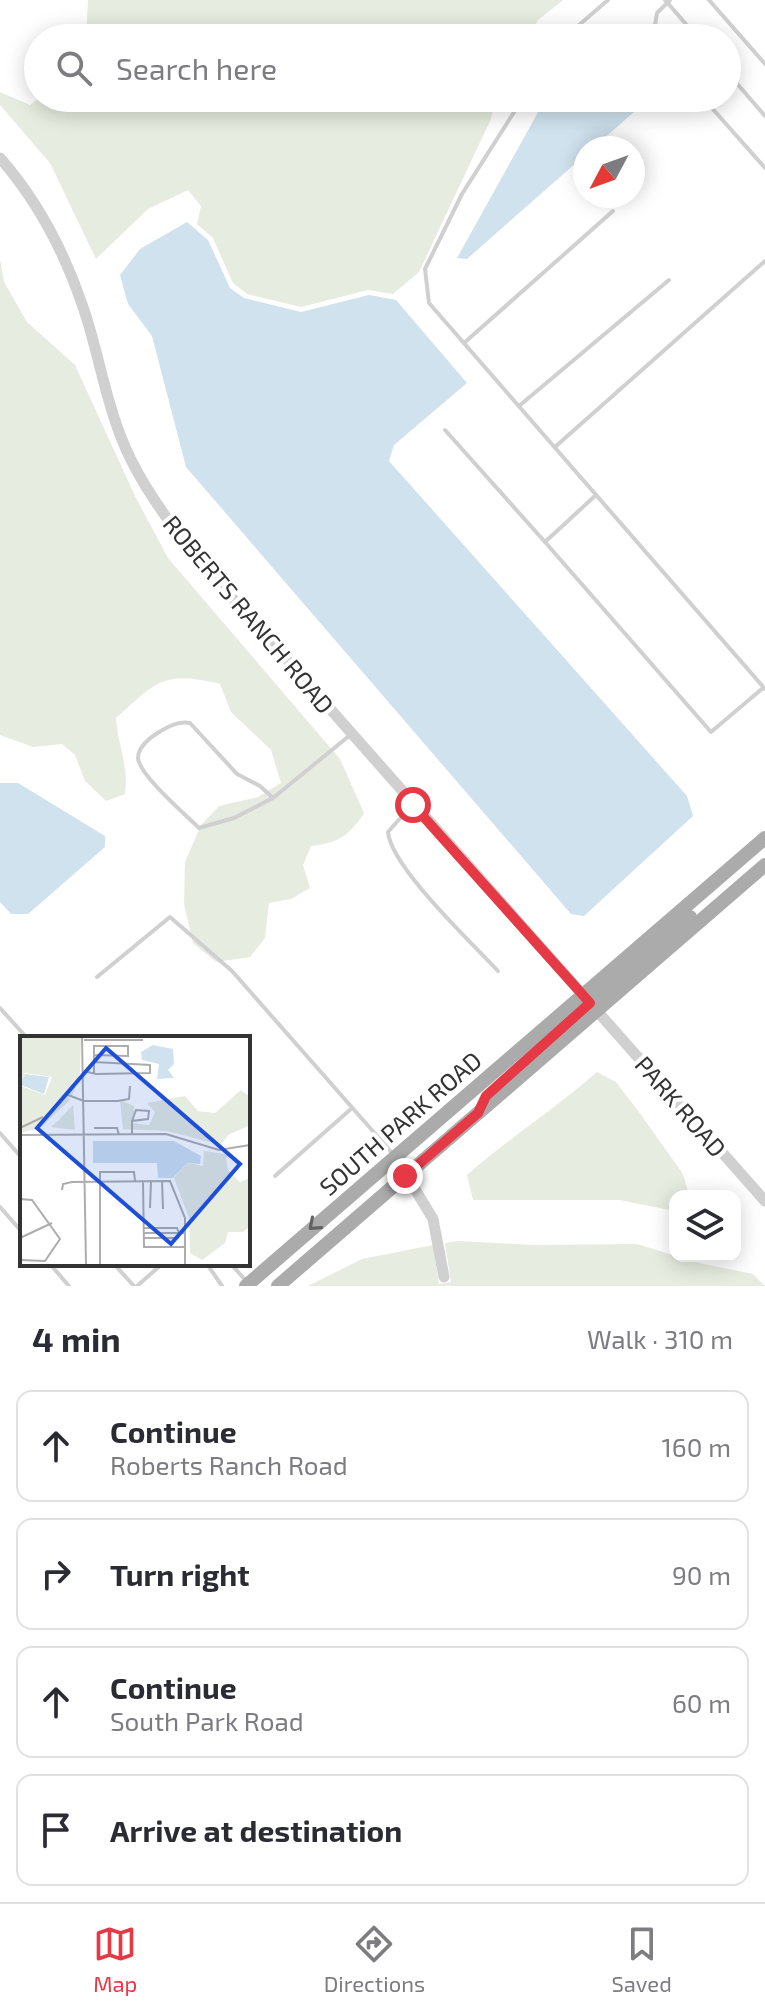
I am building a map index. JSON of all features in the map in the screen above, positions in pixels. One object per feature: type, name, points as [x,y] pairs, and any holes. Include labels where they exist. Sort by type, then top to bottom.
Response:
[{"type":"main road","points":[[590,1002],[714,881],[765,838]]},
{"type":"main road","points":[[722,902],[731,882],[765,854]]},
{"type":"main road","points":[[590,1002],[722,902],[765,865]]},
{"type":"main road","name":"SOUTH PARK ROAD","points":[[278,1286],[478,1113],[590,1002]]},
{"type":"main road","name":"SOUTH PARK ROAD","points":[[247,1285],[590,1002]]},
{"type":"main road","points":[[278,1286],[293,1262],[379,1188],[396,1159]]},
{"type":"street","name":"ROBERTS RANCH ROAD","points":[[0,158],[19,180],[56,242],[83,308],[121,439],[142,482],[187,547],[590,1002]]},
{"type":"street","name":"PARK ROAD","points":[[590,1002],[765,1201]]},
{"type":"street","points":[[396,1159],[433,1219],[445,1282]]},
{"type":"lane","points":[[580,24],[608,0]]},
{"type":"lane","points":[[709,0],[730,24]]},
{"type":"lane","points":[[655,24],[657,13],[668,1],[687,24]]},
{"type":"lane","points":[[741,37],[765,64]]},
{"type":"lane","points":[[741,88],[765,116]]},
{"type":"lane","points":[[445,430],[711,732],[765,687],[429,303],[425,269],[462,194],[514,112]]},
{"type":"lane","points":[[715,112],[765,168]]},
{"type":"lane","points":[[464,343],[613,211]]},
{"type":"lane","points":[[555,447],[765,261]]},
{"type":"lane","points":[[519,406],[669,280]]},
{"type":"lane","points":[[545,542],[596,495]]},
{"type":"lane","points":[[273,798],[260,786],[237,774],[190,723],[181,721],[166,727],[148,738],[140,750],[138,760],[145,773],[199,828],[234,818],[273,798],[350,734]]},
{"type":"lane","points":[[413,805],[393,823],[388,832],[389,845],[410,874],[498,971]]},
{"type":"lane","points":[[97,977],[170,917],[232,971],[396,1159]]},
{"type":"lane","points":[[0,1008],[25,1036]]},
{"type":"lane","points":[[275,1176],[352,1108]]},
{"type":"lane","points":[[0,1133],[20,1156]]},
{"type":"lane","points":[[0,1207],[20,1230]]},
{"type":"lane","points":[[52,1266],[69,1286]]},
{"type":"lane","points":[[116,1266],[135,1286],[160,1266]]},
{"type":"lane","points":[[208,1266],[222,1286]]},
{"type":"lane","points":[[233,1266],[247,1285]]},
{"type":"shaded area","points":[[88,0],[563,0],[536,24],[87,24]]},
{"type":"shaded area","points":[[0,92],[24,102],[24,112],[492,112],[419,272],[393,294],[368,290],[301,307],[247,294],[233,283],[213,238],[197,224],[201,206],[188,190],[148,209],[96,259],[50,163],[0,105]]},
{"type":"shaded area","points":[[0,259],[4,282],[27,322],[75,365],[135,496],[168,558],[340,759],[364,813],[342,837],[311,846],[303,865],[310,888],[291,899],[269,903],[265,938],[250,957],[216,962],[193,943],[184,904],[185,862],[201,825],[219,806],[258,797],[281,783],[271,750],[231,712],[220,684],[185,678],[162,682],[116,718],[126,774],[125,794],[106,801],[85,781],[75,755],[62,744],[33,747],[0,735]]},
{"type":"shaded area","points":[[597,1072],[616,1082],[683,1174],[687,1190],[669,1190],[669,1210],[619,1200],[473,1200],[467,1175]]},
{"type":"shaded area","points":[[445,1243],[637,1244],[669,1254],[669,1262],[696,1262],[753,1274],[765,1286],[308,1286],[362,1259],[433,1245],[439,1284],[451,1282]]},
{"type":"water","points":[[538,112],[634,112],[607,136],[573,136],[573,166],[467,259],[457,258]]},
{"type":"water","points":[[187,222],[208,240],[230,288],[244,298],[301,312],[369,295],[396,300],[467,383],[394,445],[389,461],[687,796],[693,816],[584,916],[571,914],[186,467],[152,336],[128,304],[120,275],[140,249]]},
{"type":"water","points":[[0,783],[18,783],[105,836],[105,847],[28,914],[11,914],[0,902]]},
{"type":"route","points":[[405,1176],[478,1113],[486,1096],[590,1003],[413,805]]}]
